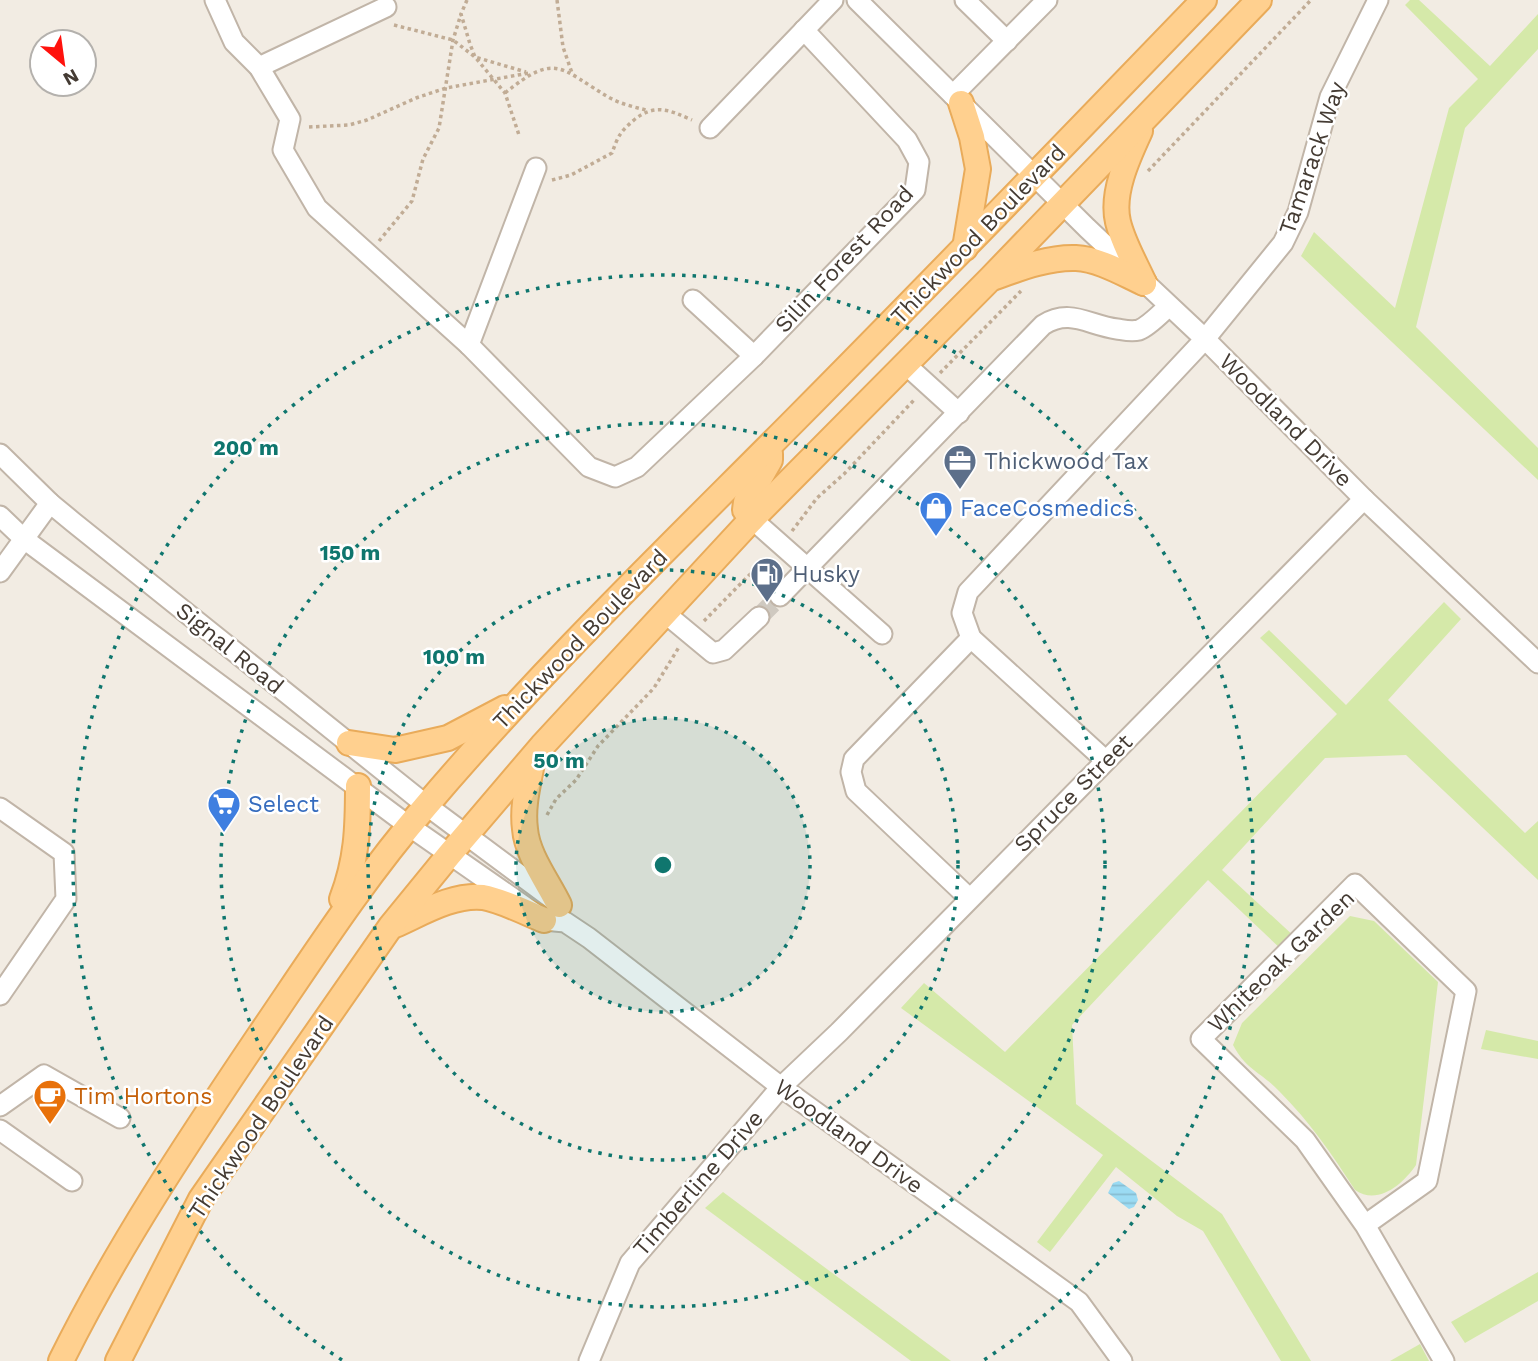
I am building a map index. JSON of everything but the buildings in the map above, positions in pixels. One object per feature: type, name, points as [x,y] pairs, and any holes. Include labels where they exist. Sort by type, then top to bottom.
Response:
[{"type":"main road","name":"Thickwood Boulevard","points":[[61,1361],[93,1297],[198,1127],[360,886],[426,805],[614,602],[965,248],[1204,0]]},
{"type":"main road","name":"Thickwood Boulevard","points":[[118,1361],[201,1199],[391,926],[449,855],[752,519],[991,278],[1259,0]]},
{"type":"main road","points":[[957,99],[974,145],[978,169],[965,248]]},
{"type":"main road","points":[[1144,283],[1122,236],[1116,207],[1124,169],[1148,115]]},
{"type":"main road","points":[[991,278],[1037,263],[1077,258],[1144,283]]},
{"type":"main road","points":[[752,519],[745,510],[746,502],[770,460],[769,447]]},
{"type":"main road","points":[[349,743],[395,750],[448,738],[521,700]]},
{"type":"main road","points":[[533,759],[524,799],[524,831],[556,915]]},
{"type":"main road","points":[[331,930],[352,872],[358,834],[358,786]]},
{"type":"main road","points":[[391,926],[447,902],[484,897],[556,915]]},
{"type":"street","name":"Silin Forest Road","points":[[215,0],[234,42],[259,67],[290,119],[284,150],[317,208],[469,345],[589,467],[615,477],[637,467],[754,356],[915,190],[919,162],[907,140],[804,30]]},
{"type":"street","points":[[710,128],[833,0]]},
{"type":"street","points":[[857,0],[1035,176]]},
{"type":"street","points":[[965,0],[1007,41]]},
{"type":"street","points":[[957,99],[1047,0]]},
{"type":"street","name":"Tamarack Way","points":[[971,638],[962,613],[968,592],[1205,339],[1283,243],[1298,212],[1330,97],[1378,0]]},
{"type":"street","points":[[259,67],[386,7]]},
{"type":"street","name":"Woodland Drive","points":[[1035,176],[1205,339],[1364,499],[1536,654]]},
{"type":"street","points":[[469,345],[533,177]]},
{"type":"street","points":[[693,300],[754,356]]},
{"type":"street","points":[[780,596],[1043,325],[1053,318],[1070,316],[1098,326],[1141,330],[1169,306]]},
{"type":"street","points":[[905,364],[959,413]]},
{"type":"street","name":"Signal Road","points":[[0,454],[50,503],[466,835]]},
{"type":"street","name":"Spruce Street","points":[[781,1087],[839,1032],[1364,499]]},
{"type":"street","points":[[0,572],[50,503]]},
{"type":"street","name":"Signal Road","points":[[0,516],[24,539],[449,855]]},
{"type":"street","points":[[752,519],[882,634]]},
{"type":"street","points":[[666,614],[713,653],[724,650],[759,617]]},
{"type":"street","points":[[969,898],[856,791],[851,772],[854,759],[971,638],[1105,760]]},
{"type":"street","points":[[0,808],[64,853],[66,899],[0,995]]},
{"type":"street","name":"Woodland Drive","points":[[466,835],[556,915],[781,1087],[1079,1302],[1122,1361]]},
{"type":"street","name":"Woodland Drive","points":[[449,855],[556,915]]},
{"type":"street","name":"Whiteoak Garden","points":[[1365,1224],[1427,1181],[1466,991],[1355,884],[1201,1039],[1305,1140],[1365,1224],[1444,1361]]},
{"type":"street","points":[[0,1106],[44,1075],[120,1118]]},
{"type":"street","name":"Timberline Drive","points":[[589,1361],[630,1263],[781,1087]]},
{"type":"street","points":[[0,1130],[72,1181]]},
{"type":"path","points":[[368,254],[412,201],[423,159],[439,128],[453,40],[467,0]]},
{"type":"path","points":[[558,0],[563,47],[572,73]]},
{"type":"path","points":[[1142,177],[1311,0]]},
{"type":"path","points":[[461,14],[475,57]]},
{"type":"path","points":[[365,17],[453,40],[475,57],[505,93],[519,135]]},
{"type":"path","points":[[475,57],[529,73]]},
{"type":"path","points":[[288,129],[349,125],[446,88],[549,67],[572,73],[612,99],[646,110],[668,110],[710,128]]},
{"type":"path","points":[[505,93],[529,73]]},
{"type":"path","points":[[533,177],[571,175],[612,153],[620,132],[646,110]]},
{"type":"path","points":[[943,370],[1026,287]]},
{"type":"path","points":[[798,525],[817,498],[844,474],[915,399]]},
{"type":"path","points":[[700,624],[766,557]]},
{"type":"path","points":[[545,827],[547,815],[556,799],[576,780],[598,746],[653,688],[678,648]]},
{"type":"green space","points":[[1410,0],[1419,0],[1490,66],[1538,14],[1538,49],[1465,128],[1416,327],[1538,448],[1538,480],[1301,256],[1314,232],[1395,308],[1449,108],[1478,79],[1405,5]]},
{"type":"green space","points":[[1444,602],[1461,619],[1388,700],[1525,833],[1538,821],[1538,880],[1406,755],[1325,758],[1222,870],[1296,938],[1283,951],[1208,880],[1072,1025],[1076,1104],[1222,1214],[1311,1361],[1281,1361],[1203,1231],[1177,1216],[1116,1167],[1050,1252],[1037,1242],[1103,1155],[901,1008],[924,983],[1005,1052],[1337,714],[1260,638],[1269,630],[1346,705]]},
{"type":"green space","points":[[1350,916],[1374,921],[1438,982],[1416,1165],[1389,1191],[1372,1196],[1355,1190],[1300,1114],[1243,1060],[1233,1045],[1242,1023]]},
{"type":"green space","points":[[1486,1030],[1538,1041],[1538,1059],[1481,1049]]},
{"type":"green space","points":[[723,1192],[951,1361],[911,1361],[705,1208]]},
{"type":"green space","points":[[1538,1272],[1538,1301],[1465,1343],[1451,1322]]},
{"type":"green space","points":[[1420,1344],[1429,1361],[1390,1361]]},
{"type":"water","points":[[1119,1181],[1136,1193],[1138,1200],[1134,1207],[1129,1209],[1108,1193],[1113,1183]]},
{"type":"tunnel","points":[[759,617],[780,596]]},
{"type":"place","name":"Thickwood Tax","points":[[960,491]]},
{"type":"place","name":"FaceCosmedics","points":[[936,538]]},
{"type":"place","name":"Husky","points":[[767,604]]},
{"type":"place","name":"Select","points":[[224,834]]},
{"type":"place","name":"Tim Hortons","points":[[50,1126]]}]
